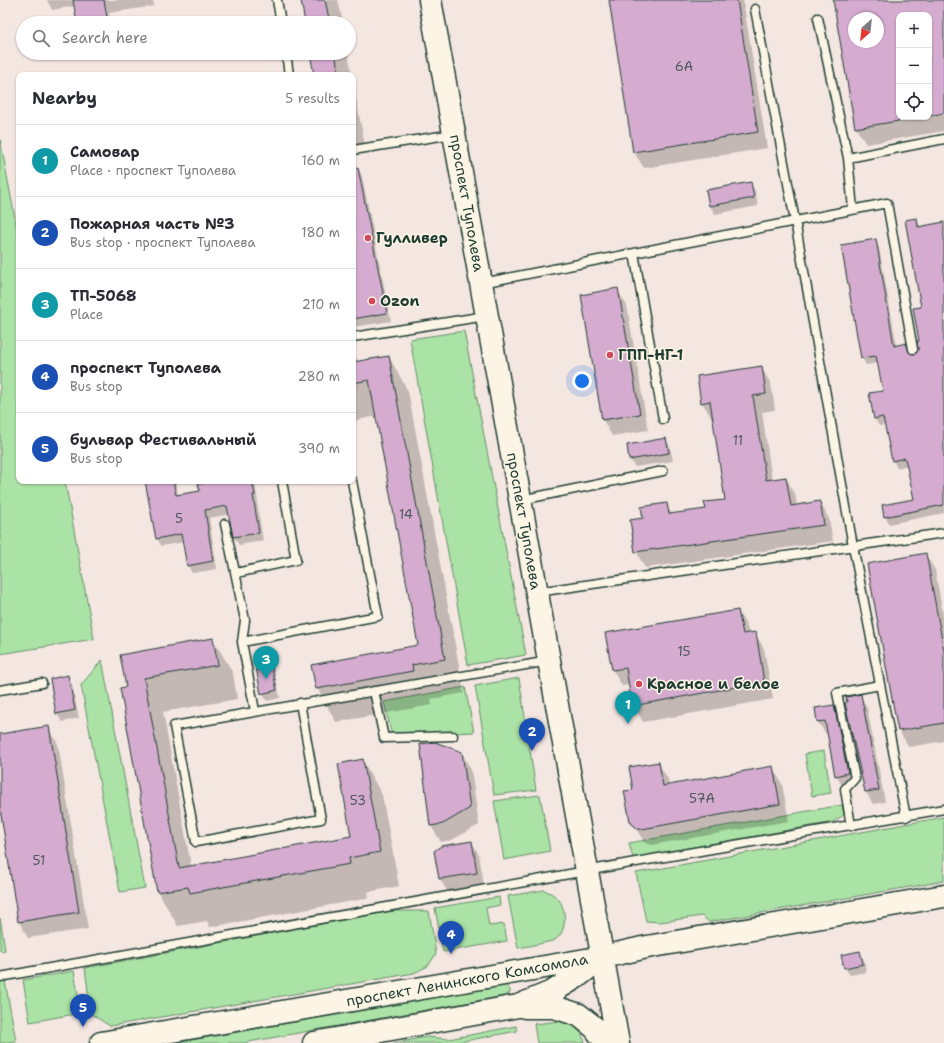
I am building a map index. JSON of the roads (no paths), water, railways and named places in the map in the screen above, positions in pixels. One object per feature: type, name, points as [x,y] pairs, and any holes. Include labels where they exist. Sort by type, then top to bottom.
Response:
[{"type":"main road","name":"проспект Туполева","points":[[430,0],[618,1043]]},
{"type":"main road","points":[[603,957],[654,946],[944,896]]},
{"type":"main road","name":"проспект Ленинского Комсомола","points":[[314,1043],[518,1006],[552,992],[578,976],[603,957]]},
{"type":"main road","name":"проспект Ленинского Комсомола","points":[[101,1043],[603,957]]},
{"type":"main road","points":[[518,1006],[554,1007],[579,1016],[595,1028],[606,1043]]},
{"type":"lane","points":[[277,0],[280,16]]},
{"type":"lane","points":[[754,9],[796,221],[853,546],[906,817]]},
{"type":"lane","points":[[818,18],[848,158],[853,209]]},
{"type":"lane","points":[[287,60],[289,72]]},
{"type":"lane","points":[[356,150],[454,134]]},
{"type":"lane","points":[[848,158],[944,139]]},
{"type":"lane","points":[[481,283],[887,203],[913,349]]},
{"type":"lane","points":[[634,253],[663,419]]},
{"type":"lane","points":[[356,337],[487,316]]},
{"type":"lane","points":[[520,500],[663,471]]},
{"type":"lane","points":[[236,573],[296,560],[283,484]]},
{"type":"lane","points":[[242,642],[378,616],[353,484]]},
{"type":"lane","points":[[226,524],[245,620],[242,642],[255,711]]},
{"type":"lane","points":[[537,592],[944,533]]},
{"type":"lane","points":[[300,703],[321,819],[196,842],[174,726],[300,703],[549,661]]},
{"type":"lane","points":[[0,690],[42,683]]},
{"type":"lane","points":[[851,826],[845,789],[854,778],[838,693],[880,685]]},
{"type":"lane","points":[[374,691],[384,738],[453,736]]},
{"type":"lane","points":[[0,977],[587,871],[944,810]]},
{"type":"place","name":"Гулливер","points":[[368,238]]},
{"type":"place","name":"Ozon","points":[[372,301]]},
{"type":"place","name":"ГПП-НГ-1","points":[[610,355]]},
{"type":"place","name":"ТП-5068","points":[[266,679]]},
{"type":"place","name":"Красное и белое","points":[[639,684]]},
{"type":"place","name":"Самовар","points":[[628,724]]},
{"type":"place","name":"Пожарная часть №3","points":[[532,751]]},
{"type":"place","name":"проспект Туполева","points":[[451,954]]},
{"type":"place","name":"бульвар Фестивальный","points":[[83,1027]]}]
